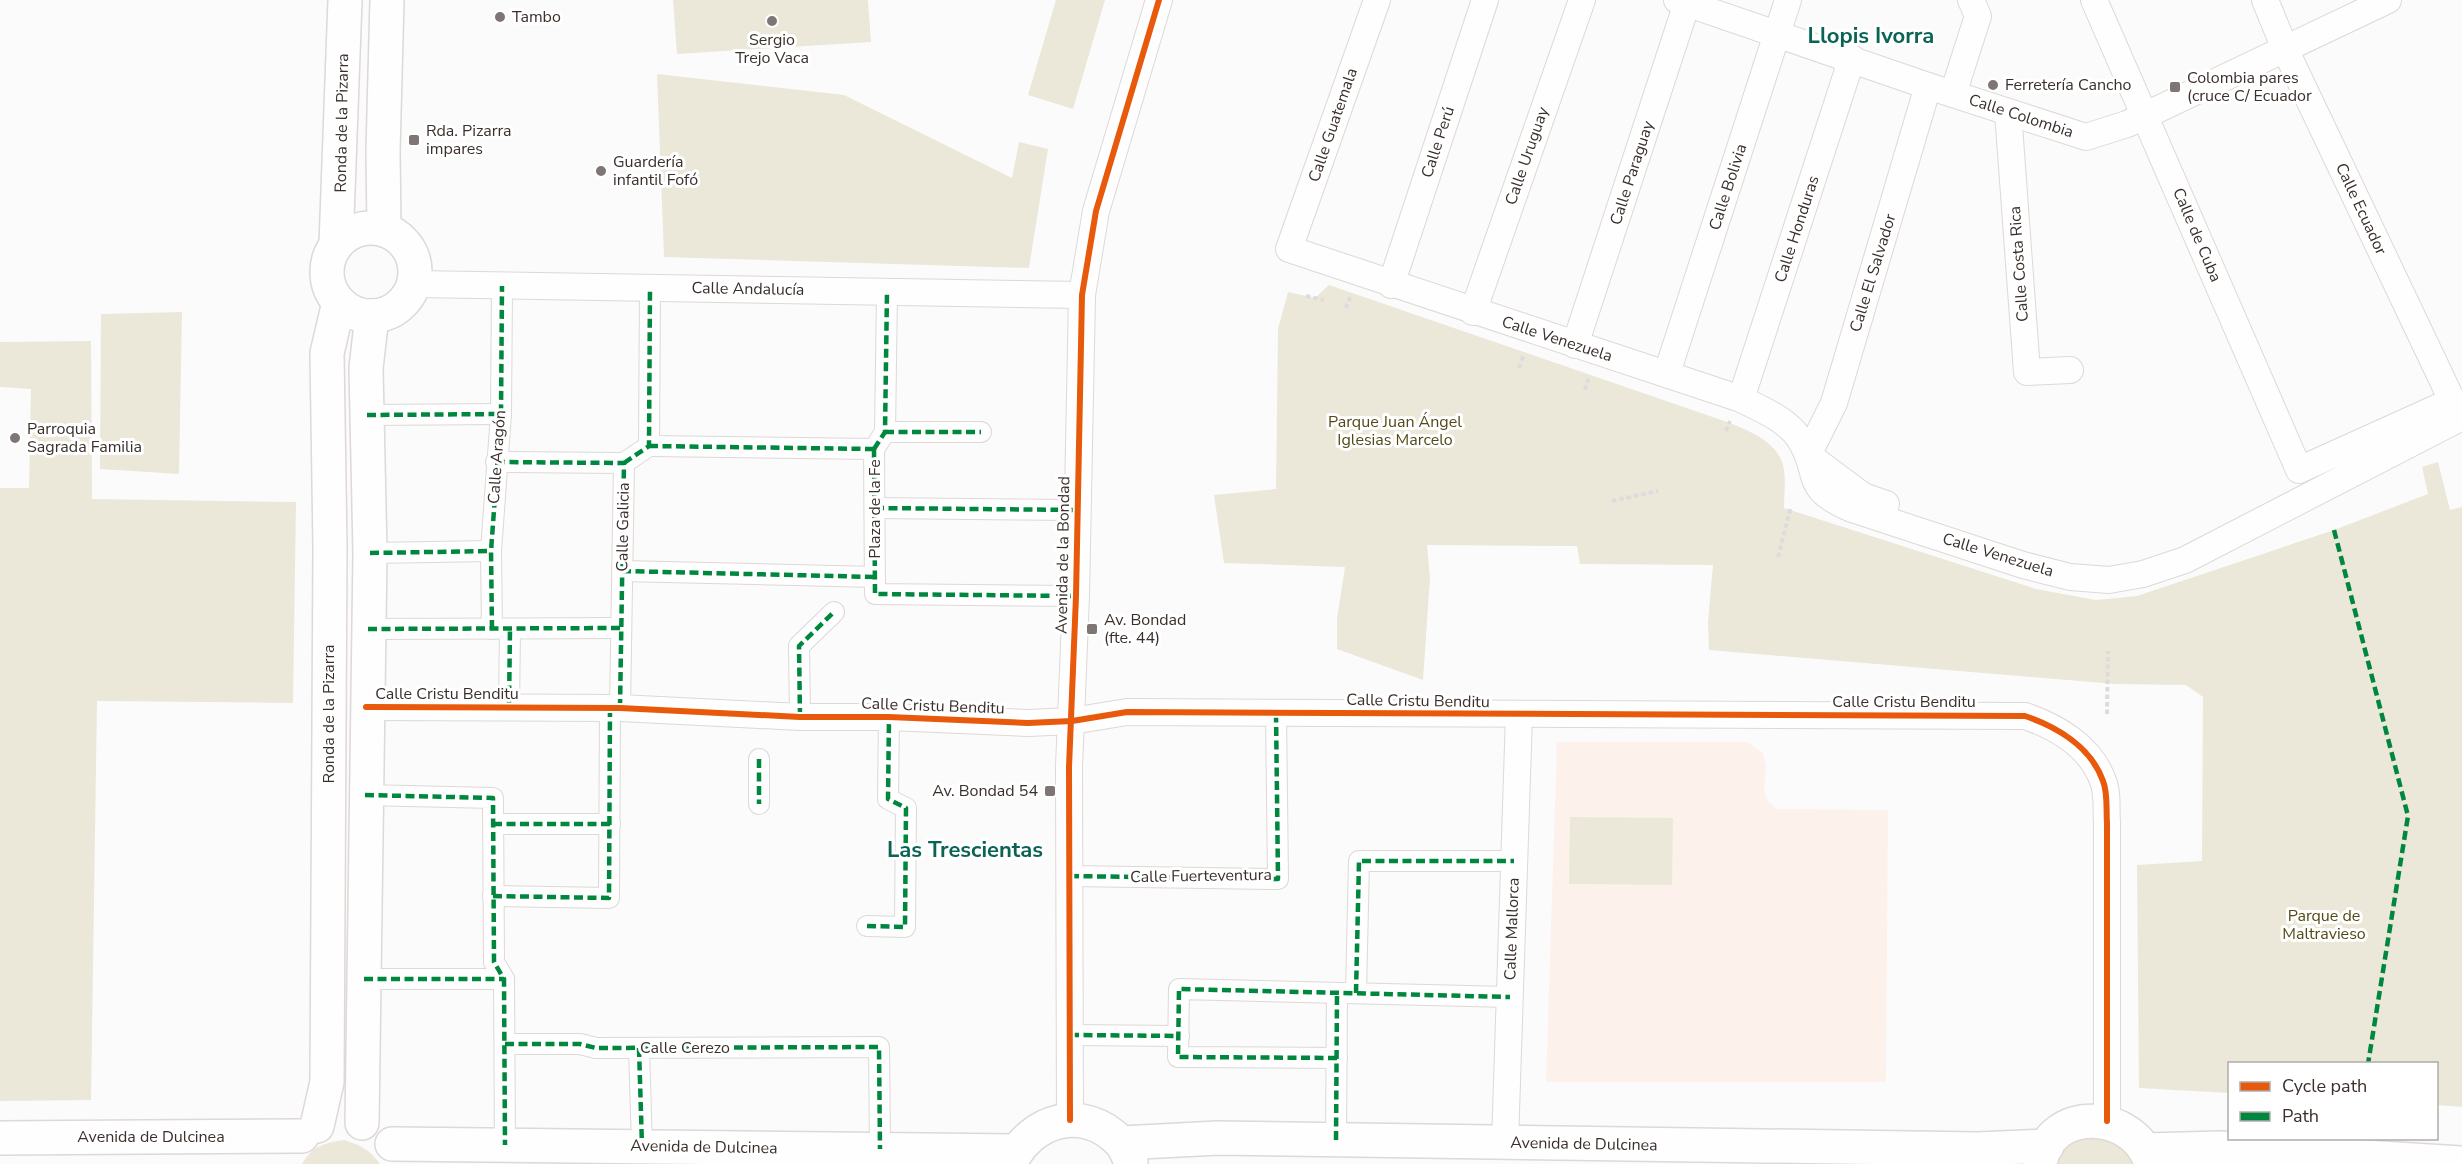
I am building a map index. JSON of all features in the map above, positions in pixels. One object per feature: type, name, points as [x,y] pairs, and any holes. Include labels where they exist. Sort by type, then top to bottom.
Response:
[{"type":"main road","name":"Ronda de la Pizarra","points":[[336,245],[340,214],[345,0]]},
{"type":"main road","points":[[384,230],[383,151],[387,0]]},
{"type":"main road","points":[[371,228],[384,230],[406,245],[415,271],[414,284],[408,297],[386,314],[359,315],[339,302],[330,289],[327,274],[329,258],[336,245],[358,230],[371,228]]},
{"type":"main road","name":"Ronda de la Pizarra","points":[[302,1142],[323,1106],[327,1070],[330,546],[327,353],[339,302]]},
{"type":"main road","points":[[372,316],[366,368],[370,553],[366,707],[362,1123],[375,1129],[397,1154]]},
{"type":"main road","name":"Avenida de Dulcinea","points":[[0,1138],[302,1142],[340,1120],[362,1123]]},
{"type":"main road","points":[[1013,1157],[1036,1131],[1048,1125],[1070,1120],[1093,1124],[1126,1153]]},
{"type":"main road","points":[[2043,1155],[2058,1133],[2075,1124],[2095,1120],[2107,1121],[2133,1134],[2148,1157],[2220,1148],[2462,1163]]},
{"type":"main road","name":"Avenida de Dulcinea","points":[[1126,1153],[1218,1138],[1977,1149],[2043,1155]]},
{"type":"main road","name":"Avenida de Dulcinea","points":[[397,1154],[505,1145],[880,1149],[1013,1157]]},
{"type":"street","name":"Avenida de la Bondad","points":[[1070,1120],[1069,767],[1076,596],[1082,295],[1096,211],[1159,0]]},
{"type":"street","name":"Calle Guatemala","points":[[1289,249],[1377,0]]},
{"type":"street","name":"Calle Perú","points":[[1391,285],[1485,0]]},
{"type":"street","name":"Calle Uruguay","points":[[1473,312],[1582,0]]},
{"type":"street","name":"Calle Bolivia","points":[[1666,373],[1788,0]]},
{"type":"street","points":[[1953,94],[1978,16],[1971,0]]},
{"type":"street","name":"Calle de Cuba","points":[[2094,0],[2299,470],[2458,412]]},
{"type":"street","name":"Calle Ecuador","points":[[2265,0],[2285,49],[2458,412]]},
{"type":"street","name":"Calle Colombia","points":[[1684,1],[1852,58],[1928,87],[2086,137],[2145,116],[2388,0]]},
{"type":"street","name":"Calle Paraguay","points":[[1575,345],[1684,1]]},
{"type":"street","name":"Calle Honduras","points":[[1741,399],[1852,58]]},
{"type":"street","name":"Calle El Salvador","points":[[1808,455],[1834,403],[1928,87]]},
{"type":"street","name":"Calle Costa Rica","points":[[2008,112],[2027,372],[2070,370]]},
{"type":"street","name":"Calle Venezuela","points":[[1289,249],[1391,285],[1741,399],[1776,417],[1798,436],[1808,455],[1863,496],[2049,556],[2087,563],[2119,563],[2165,557],[2217,543],[2458,412]]},
{"type":"street","name":"Calle Andalucía","points":[[414,284],[1082,295]]},
{"type":"street","name":"Calle Aragón","points":[[502,286],[501,414],[491,551],[509,708]]},
{"type":"street","points":[[649,446],[650,288]]},
{"type":"street","points":[[874,449],[885,432],[887,292]]},
{"type":"street","points":[[367,415],[501,414]]},
{"type":"street","points":[[885,432],[981,432]]},
{"type":"street","name":"Plaza de la Fe","points":[[622,571],[875,577],[874,449],[649,446]]},
{"type":"street","name":"Calle Galicia","points":[[492,896],[609,898],[615,708],[621,628],[624,463],[649,446]]},
{"type":"street","points":[[496,462],[624,463]]},
{"type":"street","points":[[874,508],[1078,510]]},
{"type":"street","points":[[370,553],[491,551]]},
{"type":"street","points":[[875,577],[875,594],[1076,596]]},
{"type":"street","points":[[800,717],[799,646],[834,612]]},
{"type":"street","points":[[368,629],[621,628]]},
{"type":"street","name":"Calle Cristu Benditu","points":[[366,707],[615,708],[800,717],[889,717],[1028,723],[1072,721],[1127,712],[1519,716],[2025,716],[2049,724],[2080,746],[2103,781],[2107,823],[2107,1121]]},
{"type":"street","name":"Calle Fuerteventura","points":[[1070,876],[1278,879],[1276,713]]},
{"type":"street","name":"Calle Mallorca","points":[[1505,1143],[1519,716]]},
{"type":"street","points":[[867,926],[905,927],[906,808],[888,799],[889,717]]},
{"type":"street","points":[[759,759],[759,804]]},
{"type":"street","points":[[365,795],[493,798],[494,962],[504,979],[505,1145]]},
{"type":"street","points":[[493,824],[610,824]]},
{"type":"street","points":[[1336,1140],[1337,1058],[1347,993],[1359,861],[1514,861]]},
{"type":"street","points":[[364,979],[504,979]]},
{"type":"street","points":[[1337,1058],[1178,1057],[1179,989],[1510,998]]},
{"type":"street","points":[[1070,1035],[1179,1036]]},
{"type":"street","name":"Calle Cerezo","points":[[504,1044],[580,1044],[596,1048],[879,1047],[880,1149]]},
{"type":"street","points":[[639,1048],[642,1146]]},
{"type":"path","points":[[1305,296],[1324,300]]},
{"type":"path","points":[[1611,501],[1658,491]]},
{"type":"path","points":[[1778,557],[1791,506]]},
{"type":"path","points":[[2107,714],[2108,651]]},
{"type":"shaded area","points":[[1557,742],[1747,742],[1763,753],[1766,767],[1764,791],[1768,801],[1777,809],[1888,810],[1886,1082],[1546,1082]]},
{"type":"green space","name":"Sergio Trejo Vaca","points":[[673,0],[868,0],[871,42],[677,54]]},
{"type":"green space","points":[[1056,0],[1105,0],[1073,109],[1028,95]]},
{"type":"green space","points":[[657,74],[844,95],[1012,178],[1019,142],[1048,149],[1029,268],[664,257]]},
{"type":"green space","points":[[1329,285],[1730,423],[1764,440],[1777,453],[1784,470],[1784,508],[2036,589],[2096,600],[2137,596],[2334,530],[2428,494],[2422,467],[2438,462],[2450,510],[2462,507],[2462,1107],[2438,1105],[2438,1062],[2228,1062],[2228,1093],[2139,1088],[2137,865],[2202,861],[2203,697],[2186,685],[2115,684],[1709,650],[1708,622],[1713,565],[1580,564],[1577,546],[1427,545],[1430,578],[1423,680],[1337,649],[1337,619],[1345,567],[1224,563],[1214,495],[1276,489],[1278,329],[1288,292],[1315,298]]},
{"type":"green space","points":[[182,312],[179,474],[100,469],[101,314]]},
{"type":"green space","points":[[91,341],[92,499],[296,502],[293,703],[97,701],[91,1100],[0,1101],[0,488],[29,488],[31,389],[0,387],[0,342]]},
{"type":"green space","points":[[1570,817],[1673,818],[1672,885],[1569,884]]},
{"type":"green space","points":[[2111,1131],[2141,1164],[2054,1164],[2070,1138]]},
{"type":"green space","points":[[344,1140],[365,1149],[380,1164],[302,1164],[314,1149],[331,1142]]},
{"type":"marked path","points":[[492,629],[491,551],[501,414],[502,286]]},
{"type":"marked path","points":[[624,463],[649,446],[650,288]]},
{"type":"marked path","points":[[874,449],[885,432],[887,292]]},
{"type":"marked path","points":[[367,415],[501,414]]},
{"type":"marked path","points":[[885,432],[981,432]]},
{"type":"marked path","points":[[649,446],[874,449]]},
{"type":"marked path","points":[[874,449],[875,594],[1076,596]]},
{"type":"marked path","points":[[496,462],[624,463]]},
{"type":"marked path","points":[[620,708],[624,463]]},
{"type":"marked path","points":[[875,508],[1078,510]]},
{"type":"marked path","points":[[2334,530],[2408,816],[2368,1062]]},
{"type":"marked path","points":[[370,553],[491,551]]},
{"type":"marked path","points":[[622,571],[875,577]]},
{"type":"marked path","points":[[800,717],[799,646],[834,612]]},
{"type":"marked path","points":[[368,629],[621,628]]},
{"type":"marked path","points":[[509,708],[510,629]]},
{"type":"marked path","points":[[493,896],[609,898],[610,709]]},
{"type":"marked path","points":[[1070,876],[1278,879],[1276,713]]},
{"type":"marked path","points":[[867,926],[905,927],[906,808],[888,799],[889,717]]},
{"type":"marked path","points":[[759,759],[759,804]]},
{"type":"marked path","points":[[365,795],[493,798],[494,962],[504,979],[505,1145]]},
{"type":"marked path","points":[[493,824],[610,824]]},
{"type":"marked path","points":[[1356,993],[1359,861],[1514,861]]},
{"type":"marked path","points":[[364,979],[504,979]]},
{"type":"marked path","points":[[1337,1058],[1178,1057],[1179,989],[1510,997]]},
{"type":"marked path","points":[[1336,1140],[1337,993]]},
{"type":"marked path","points":[[1070,1035],[1179,1036]]},
{"type":"marked path","points":[[505,1044],[580,1044],[596,1048],[879,1047],[880,1149]]},
{"type":"marked path","points":[[639,1048],[642,1146]]},
{"type":"cycle path","points":[[1070,1120],[1069,767],[1076,596],[1082,295],[1096,211],[1159,0]]},
{"type":"cycle path","points":[[366,707],[620,708],[800,717],[889,717],[1028,723],[1072,721],[1127,712],[2025,716],[2061,732],[2072,740],[2098,769],[2105,786],[2107,1121]]},
{"type":"place","name":"Tambo","points":[[500,17]]},
{"type":"place","name":"Sergio Trejo Vaca","points":[[772,21]]},
{"type":"place","name":"Ferretería Cancho","points":[[1993,85]]},
{"type":"place","name":"Colombia pares (cruce C/ Ecuador","points":[[2175,87]]},
{"type":"place","name":"Rda. Pizarra impares","points":[[414,140]]},
{"type":"place","name":"Guardería infantil Fofó","points":[[601,171]]},
{"type":"place","name":"Parroquia Sagrada Familia","points":[[15,438]]},
{"type":"place","name":"Av. Bondad (fte. 44)","points":[[1092,629]]},
{"type":"place","name":"Av. Bondad 54","points":[[1050,791]]},
{"type":"district","name":"Llopis Ivorra","points":[[1871,36]]},
{"type":"district","name":"Las Trescientas","points":[[965,850]]},
{"type":"park label","name":"Parque Juan Ángel Iglesias Marcelo","points":[[1395,431]]},
{"type":"park label","name":"Parque de Maltravieso","points":[[2324,925]]}]
